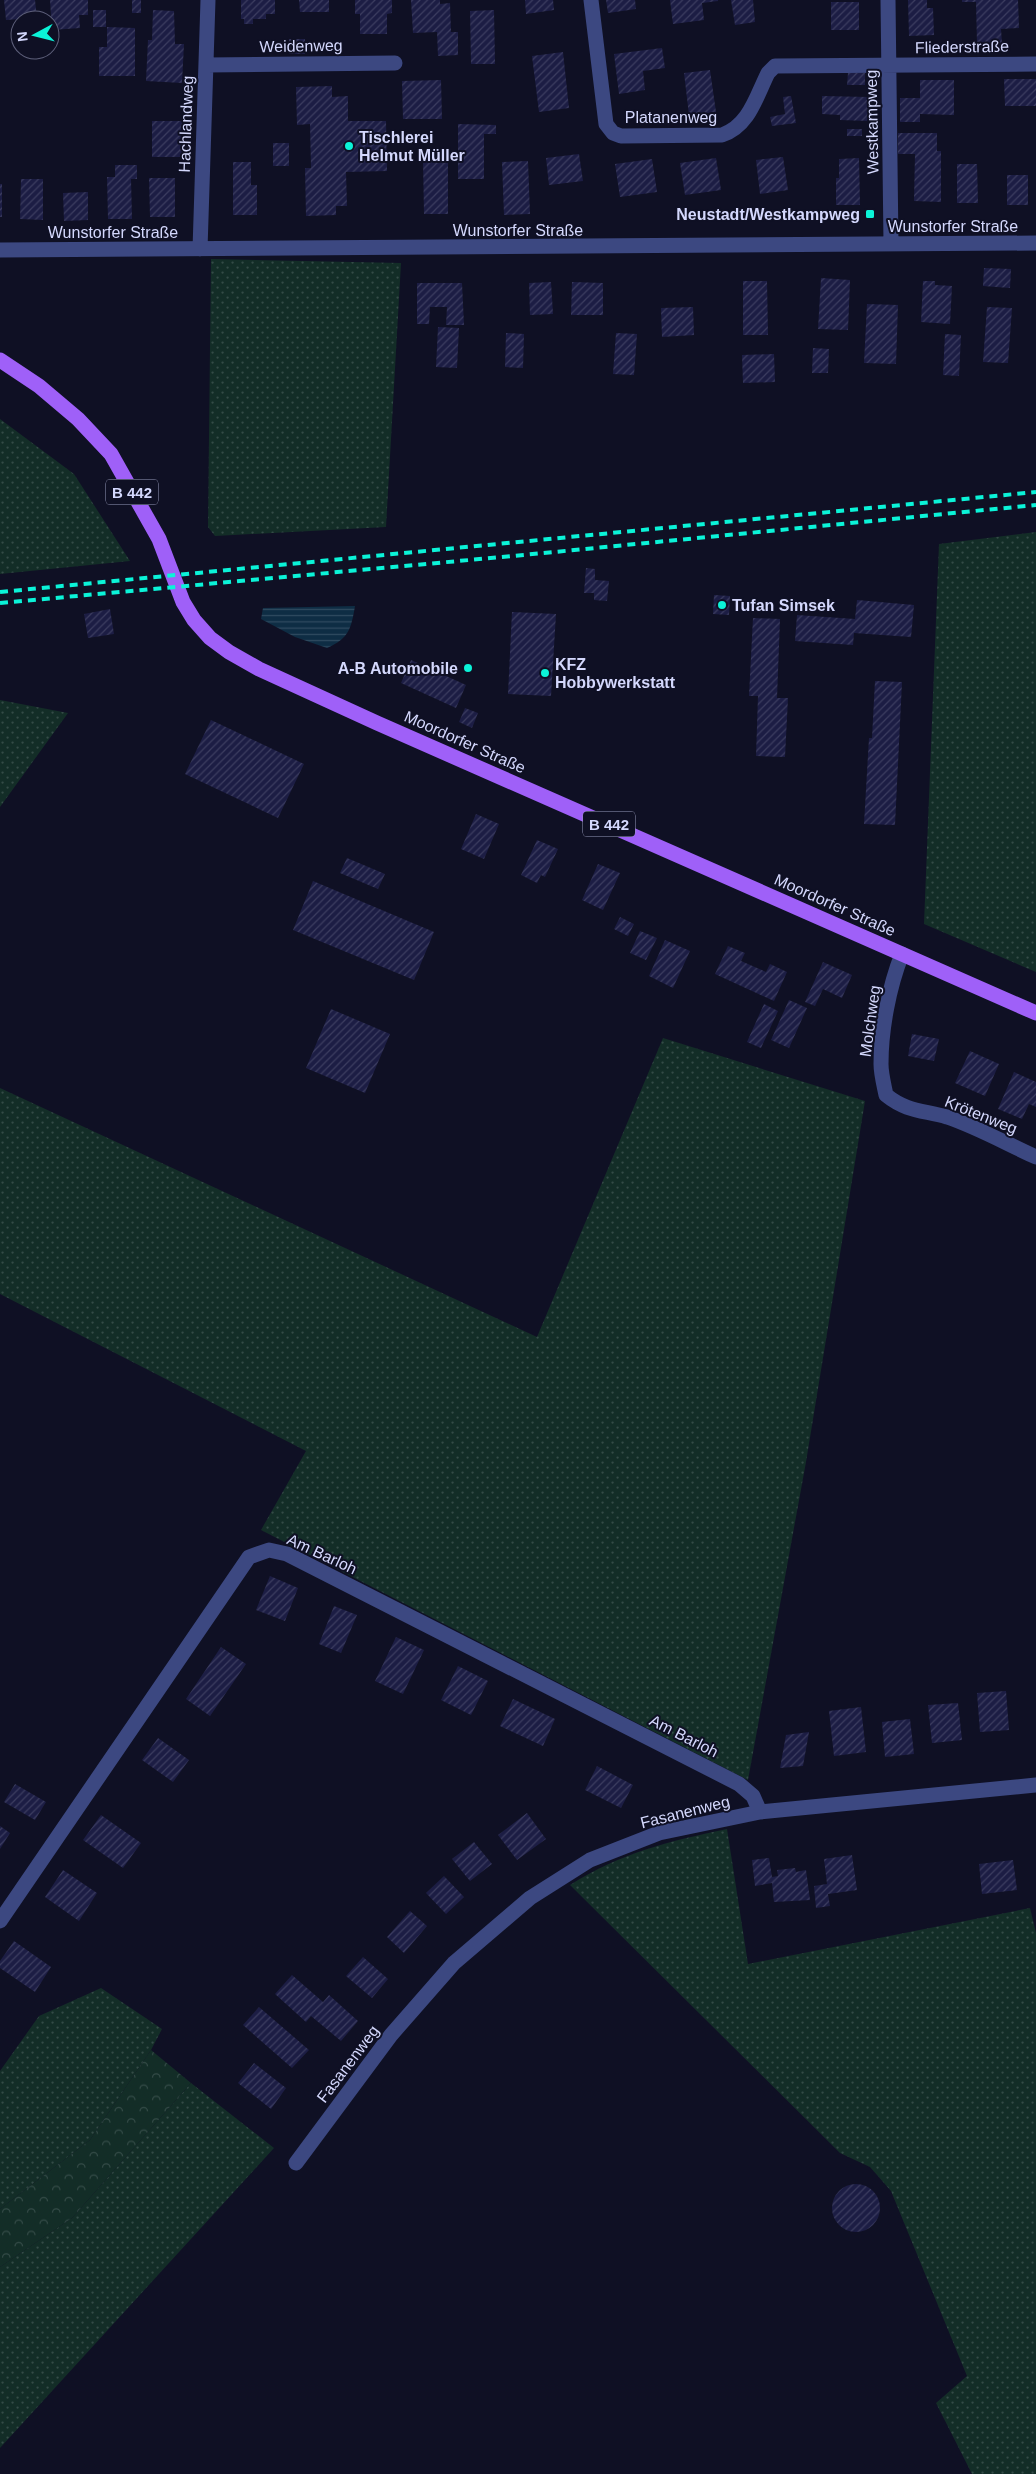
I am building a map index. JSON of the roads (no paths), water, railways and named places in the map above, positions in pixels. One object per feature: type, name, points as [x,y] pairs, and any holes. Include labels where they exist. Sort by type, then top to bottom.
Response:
[{"type":"main road","name":"Moordorfer Straße","points":[[0,360],[39,386],[78,419],[111,454],[159,539],[187,608],[210,638],[229,652],[259,669],[369,719],[1036,1012]]},
{"type":"street","name":"Hachlandweg","points":[[200,249],[208,0]]},
{"type":"street","name":"Platanenweg","points":[[591,0],[606,124],[612,133],[621,136],[722,135],[733,131],[742,124],[768,73],[775,66],[888,66]]},
{"type":"street","name":"Westkampweg","points":[[888,0],[892,244]]},
{"type":"street","name":"Weidenweg","points":[[206,65],[395,63]]},
{"type":"street","name":"Fliederstraße","points":[[888,66],[1036,64]]},
{"type":"street","name":"Wunstorfer Straße","points":[[0,250],[1036,243]]},
{"type":"street","name":"Molchweg","points":[[886,1095],[881,1065],[886,1022],[896,971],[902,954]]},
{"type":"street","name":"Krötenweg","points":[[886,1095],[896,1103],[913,1110],[947,1117],[1036,1157]]},
{"type":"street","name":"Am Barloh","points":[[0,1921],[249,1557],[269,1550],[287,1554],[739,1784],[753,1796],[760,1812]]},
{"type":"street","name":"Fasanenweg","points":[[296,2163],[391,2035],[454,1963],[530,1898],[590,1860],[659,1833],[760,1812],[1036,1785]]},
{"type":"water","points":[[355,606],[348,632],[340,640],[327,648],[295,637],[261,619],[263,608]]},
{"type":"railway","points":[[0,592],[1036,492]]},
{"type":"railway","points":[[0,603],[513,556],[1036,505]]},
{"type":"place","name":"Tischlerei Helmut Müller","points":[[349,146]]},
{"type":"place","name":"Neustadt/Westkampweg","points":[[870,214]]},
{"type":"place","name":"Tufan Simsek","points":[[722,605]]},
{"type":"place","name":"A-B Automobile","points":[[468,668]]},
{"type":"place","name":"KFZ Hobbywerkstatt","points":[[545,673]]}]
